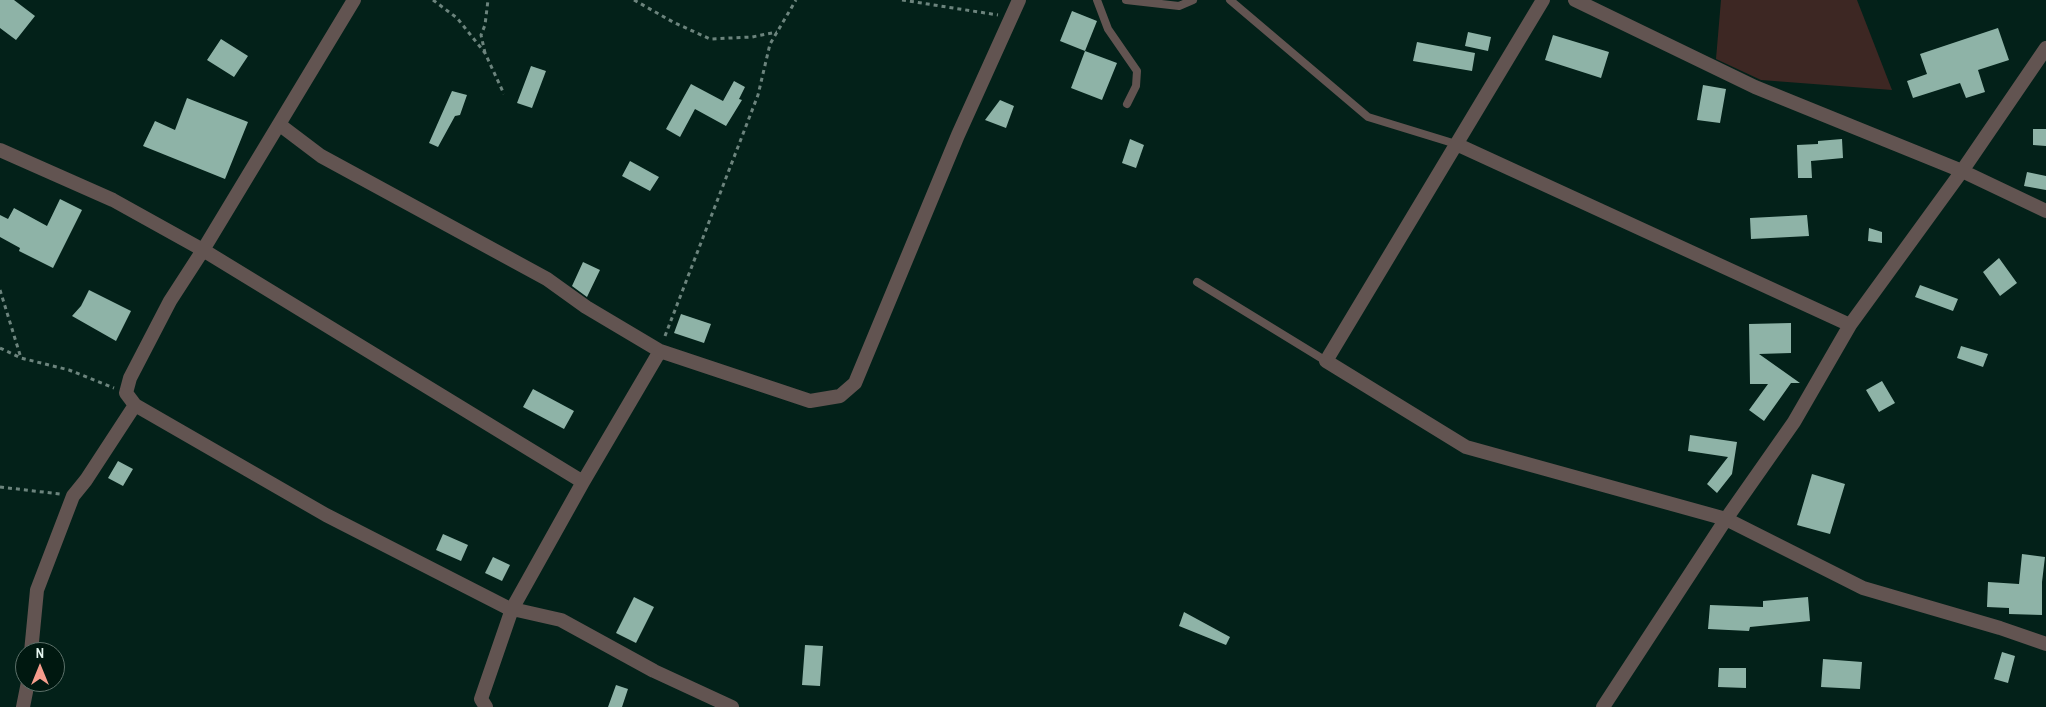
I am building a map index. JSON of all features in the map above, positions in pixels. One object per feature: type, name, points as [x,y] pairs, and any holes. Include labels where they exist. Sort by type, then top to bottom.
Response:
[{"type":"street","points":[[354,0],[280,125],[170,301],[130,378],[126,393],[134,405],[326,516],[512,609],[561,620],[654,671],[732,707]]},
{"type":"street","points":[[280,125],[322,156],[547,279],[586,307],[660,351],[810,401],[840,396],[855,383],[958,136],[1019,0]]},
{"type":"street","points":[[1543,0],[1326,360],[1466,447],[1726,519],[1863,588],[2000,628],[2046,644]]},
{"type":"street","points":[[1574,0],[1754,86],[1962,170],[2046,211]]},
{"type":"street","points":[[1603,707],[1726,519],[1794,422],[1850,326],[1962,170],[2046,48]]},
{"type":"street","points":[[1456,144],[1850,326]]},
{"type":"street","points":[[0,150],[114,200],[203,250],[583,482]]},
{"type":"street","points":[[486,707],[481,699],[512,609],[583,482],[660,351]]},
{"type":"street","points":[[32,642],[37,590],[73,496],[86,480],[134,405]]},
{"type":"street","points":[[23,707],[26,692]]},
{"type":"lane","points":[[1097,0],[1108,30],[1137,71],[1136,86],[1127,104]]},
{"type":"lane","points":[[1126,0],[1179,6],[1194,0]]},
{"type":"lane","points":[[1230,0],[1368,117],[1456,144]]},
{"type":"lane","points":[[1197,282],[1326,360]]},
{"type":"path","points":[[433,0],[457,18],[485,54],[504,94]]},
{"type":"path","points":[[485,54],[481,35],[485,25],[488,0]]},
{"type":"path","points":[[634,0],[673,22],[710,39],[752,36],[778,31]]},
{"type":"path","points":[[660,351],[758,95],[770,44],[796,0]]},
{"type":"path","points":[[902,0],[1010,17]]},
{"type":"path","points":[[0,290],[21,358]]},
{"type":"path","points":[[0,348],[21,358],[69,370],[126,393]]},
{"type":"path","points":[[0,487],[73,496]]},
{"type":"shaded area","points":[[1721,0],[1857,0],[1892,90],[1761,80],[1716,59]]},
{"type":"building","points":[[0,0],[14,0],[35,16],[16,40],[0,28]]},
{"type":"building","points":[[1072,11],[1097,21],[1085,51],[1060,41]]},
{"type":"building","points":[[1998,28],[2009,60],[1978,70],[1985,92],[1966,98],[1960,83],[1913,98],[1907,81],[1927,74],[1920,54]]},
{"type":"building","points":[[1468,32],[1491,37],[1488,51],[1465,46]]},
{"type":"building","points":[[1553,35],[1609,52],[1601,78],[1545,60]]},
{"type":"building","points":[[221,39],[248,56],[234,77],[207,60]]},
{"type":"building","points":[[1417,42],[1475,53],[1472,71],[1413,61]]},
{"type":"building","points":[[1085,51],[1117,63],[1102,100],[1071,88]]},
{"type":"building","points":[[531,66],[546,71],[532,108],[517,103]]},
{"type":"building","points":[[734,81],[745,87],[739,99],[742,100],[726,126],[695,109],[680,137],[666,129],[691,84],[723,101]]},
{"type":"building","points":[[1703,85],[1726,89],[1720,123],[1697,120]]},
{"type":"building","points":[[452,91],[467,95],[460,115],[455,116],[438,147],[429,143]]},
{"type":"building","points":[[187,98],[248,122],[225,179],[143,146],[155,121],[175,130]]},
{"type":"building","points":[[1000,100],[1014,106],[1006,128],[985,120]]},
{"type":"building","points":[[2033,129],[2046,129],[2046,146],[2033,145]]},
{"type":"building","points":[[1130,139],[1144,145],[1136,168],[1122,163]]},
{"type":"building","points":[[1842,139],[1843,158],[1811,161],[1812,178],[1798,178],[1797,145],[1818,144],[1818,141]]},
{"type":"building","points":[[630,161],[659,177],[650,191],[622,176]]},
{"type":"building","points":[[2027,172],[2046,176],[2046,190],[2024,186]]},
{"type":"building","points":[[60,199],[82,210],[53,268],[19,251],[20,248],[0,237],[0,215],[8,219],[14,208],[47,226]]},
{"type":"building","points":[[1807,215],[1809,236],[1751,239],[1750,218]]},
{"type":"building","points":[[1869,228],[1882,232],[1882,243],[1868,241]]},
{"type":"building","points":[[1999,258],[2017,283],[2000,296],[1983,272]]},
{"type":"building","points":[[583,262],[600,270],[587,297],[572,286]]},
{"type":"building","points":[[1920,285],[1958,299],[1953,311],[1915,297]]},
{"type":"building","points":[[89,290],[131,311],[116,341],[72,316],[81,306]]},
{"type":"building","points":[[681,314],[711,324],[704,343],[674,333]]},
{"type":"building","points":[[1791,323],[1791,353],[1759,354],[1800,383],[1791,383],[1764,421],[1749,410],[1768,384],[1750,384],[1749,324]]},
{"type":"building","points":[[1961,346],[1988,354],[1983,367],[1957,358]]},
{"type":"building","points":[[1882,381],[1895,403],[1879,412],[1866,390]]},
{"type":"building","points":[[533,389],[574,411],[564,429],[523,407]]},
{"type":"building","points":[[1690,435],[1737,442],[1732,474],[1717,493],[1707,484],[1728,457],[1688,451]]},
{"type":"building","points":[[118,461],[133,469],[123,486],[108,478]]},
{"type":"building","points":[[1812,474],[1845,484],[1830,534],[1797,525]]},
{"type":"building","points":[[443,534],[468,545],[461,561],[436,550]]},
{"type":"building","points":[[2022,554],[2045,557],[2042,582],[2042,615],[2009,614],[2009,608],[1987,607],[1988,582],[2019,584]]},
{"type":"building","points":[[493,557],[510,565],[502,581],[485,573]]},
{"type":"building","points":[[634,597],[654,607],[636,643],[616,633]]},
{"type":"building","points":[[1808,597],[1810,621],[1750,627],[1749,631],[1708,629],[1710,605],[1763,607],[1763,601]]},
{"type":"building","points":[[1184,612],[1230,637],[1226,645],[1179,626]]},
{"type":"building","points":[[805,645],[823,646],[820,686],[802,685]]},
{"type":"building","points":[[2002,652],[2015,656],[2008,683],[1994,679]]},
{"type":"building","points":[[1823,659],[1862,662],[1860,689],[1821,687]]},
{"type":"building","points":[[1719,668],[1746,668],[1746,688],[1718,687]]},
{"type":"building","points":[[616,685],[628,689],[622,707],[608,707]]}]
